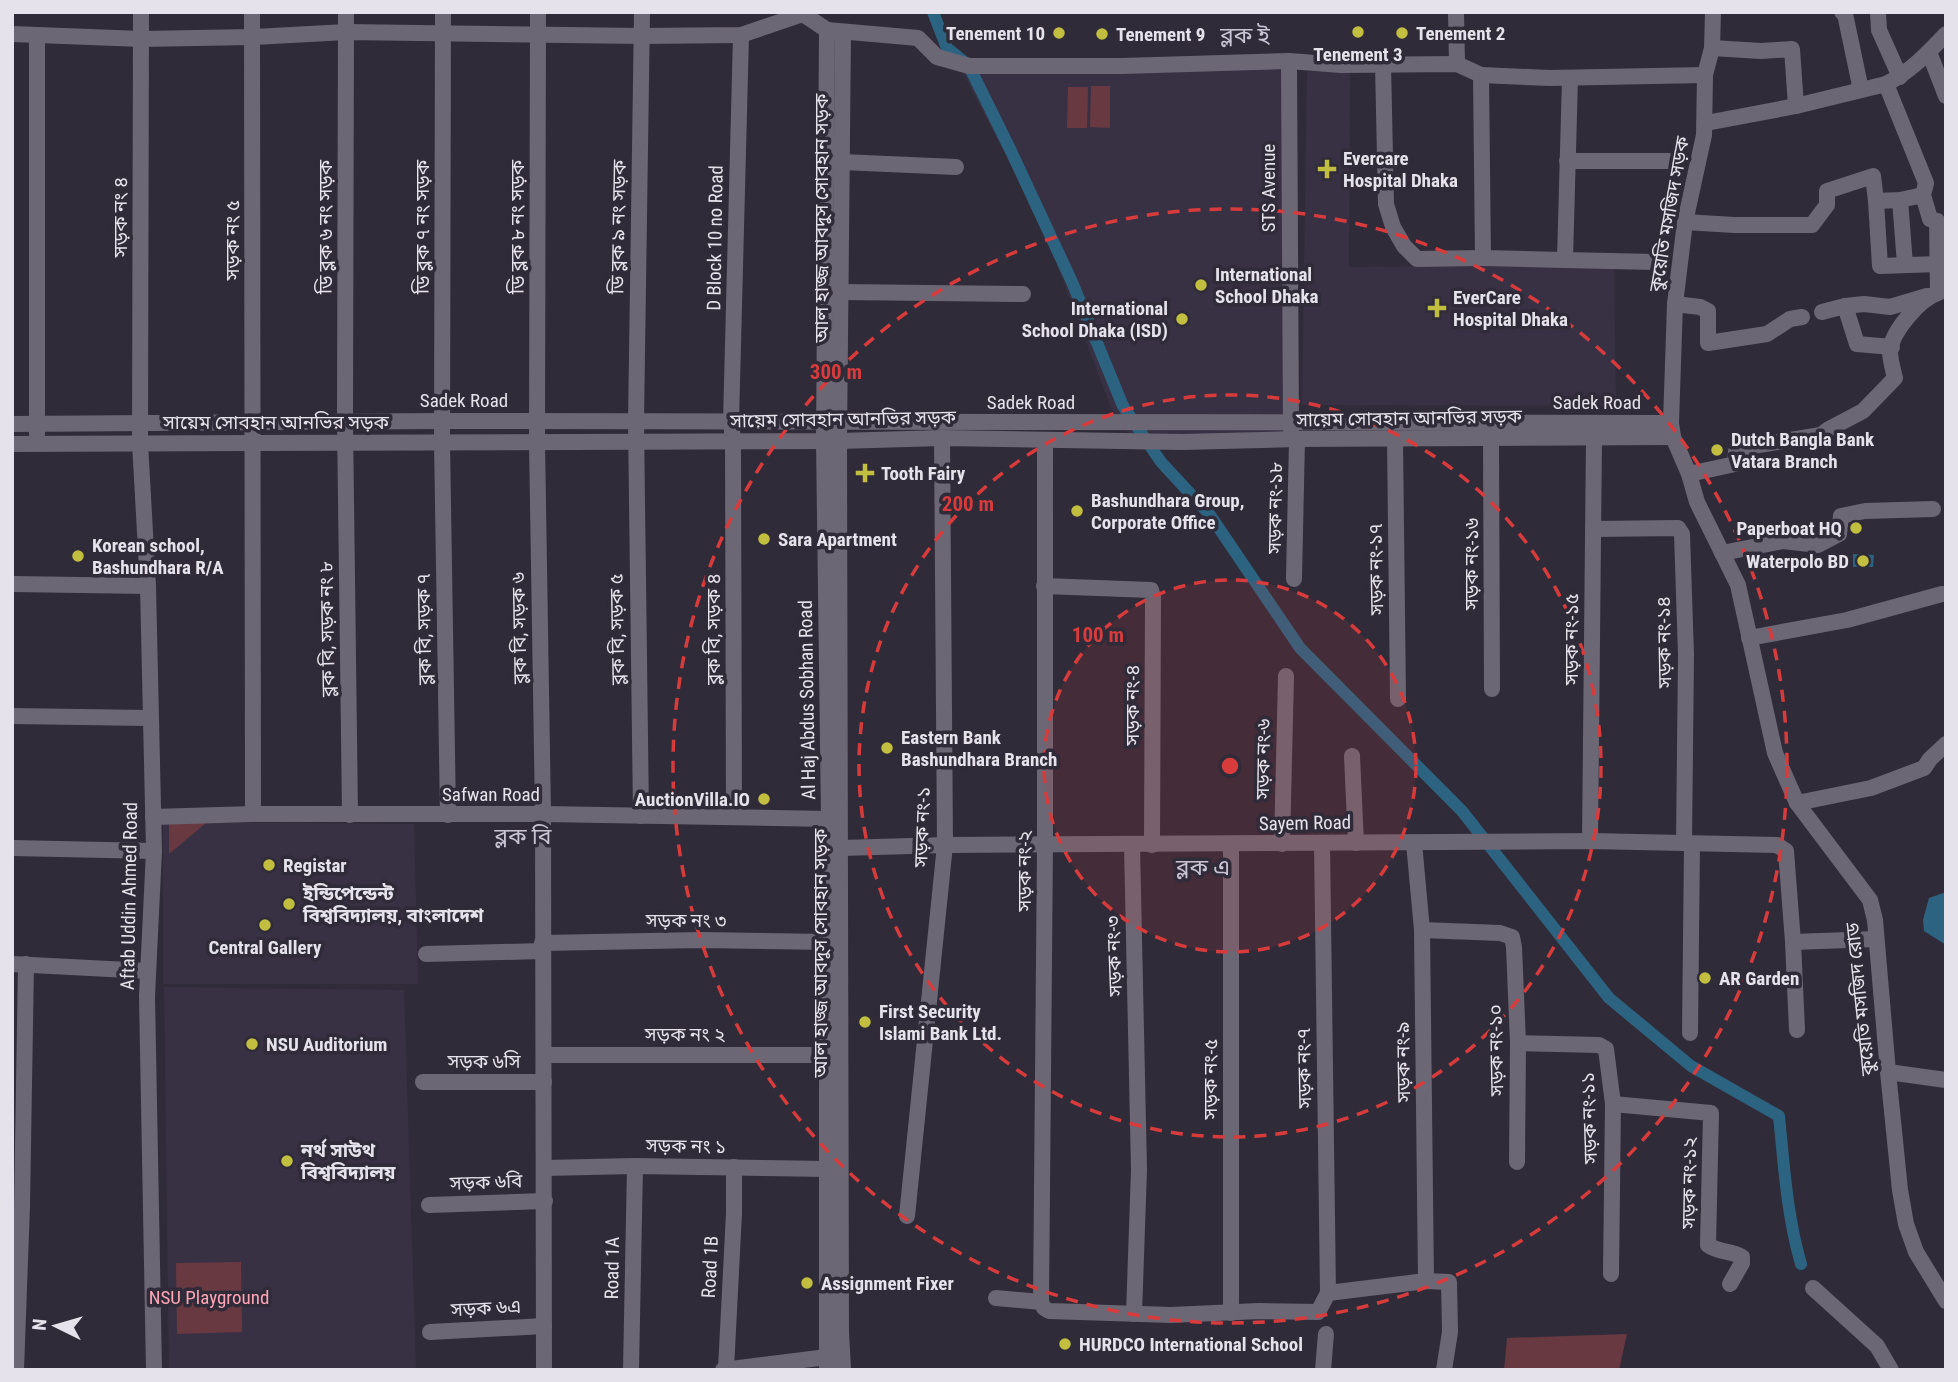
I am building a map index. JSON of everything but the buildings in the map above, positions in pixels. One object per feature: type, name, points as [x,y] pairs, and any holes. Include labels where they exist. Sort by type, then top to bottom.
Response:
[{"type":"street","name":"সড়ক নং ৪","points":[[140,423],[141,12]]},
{"type":"street","name":"সড়ক নং ৫","points":[[252,12],[253,814]]},
{"type":"street","name":"ডি ব্লক ৬ নং সড়ক","points":[[346,12],[346,443]]},
{"type":"street","name":"ডি ব্লক ৭ নং সড়ক","points":[[442,442],[443,12]]},
{"type":"street","name":"ডি ব্লক ৮ নং সড়ক","points":[[537,442],[538,12]]},
{"type":"street","name":"ডি ব্লক ৯ নং সড়ক","points":[[636,442],[642,12]]},
{"type":"street","points":[[1456,12],[1457,64]]},
{"type":"street","name":"কুয়েতি মসজিদ সড়ক","points":[[1672,430],[1675,304],[1685,222],[1706,123],[1705,75],[1712,48],[1713,12]]},
{"type":"street","points":[[1842,12],[1845,14],[1861,90]]},
{"type":"street","points":[[1878,12],[1879,30],[1893,80],[1926,183],[1923,195],[1930,219],[1937,221],[1938,293]]},
{"type":"street","points":[[12,34],[141,39],[346,32],[538,36],[741,35],[803,13],[835,32],[918,38],[937,57],[969,66],[1122,66],[1289,61],[1341,65],[1457,64],[1481,75],[1570,78],[1705,75]]},
{"type":"street","name":"আল হাজ্জ আবদুস সোবহান সড়ক","points":[[832,422],[841,292],[842,162],[835,32]]},
{"type":"street","name":"Al Haj Abdus Sobhan Road","points":[[827,1363],[835,32]]},
{"type":"street","points":[[1706,123],[1796,106],[1893,80],[1929,52],[1946,34]]},
{"type":"street","name":"D Block 10 no Road","points":[[733,441],[731,422],[741,35]]},
{"type":"street","points":[[37,36],[37,444]]},
{"type":"street","points":[[1712,48],[1761,51],[1792,49],[1796,106]]},
{"type":"street","points":[[1929,52],[1944,88]]},
{"type":"street","name":"STS Avenue","points":[[1289,61],[1289,421],[1295,440]]},
{"type":"street","points":[[1383,64],[1386,204],[1393,227],[1404,246],[1417,259],[1655,262]]},
{"type":"street","points":[[1481,75],[1483,258]]},
{"type":"street","points":[[1565,260],[1570,78]]},
{"type":"street","points":[[1567,161],[1669,161]]},
{"type":"street","points":[[842,162],[956,167]]},
{"type":"street","points":[[1685,222],[1812,225],[1827,205],[1827,191],[1873,176],[1880,266],[1938,264]]},
{"type":"street","points":[[1876,201],[1923,195]]},
{"type":"street","points":[[1900,200],[1905,264]]},
{"type":"street","points":[[841,292],[1023,294]]},
{"type":"street","points":[[1822,312],[1864,304],[1890,307],[1938,293]]},
{"type":"street","points":[[1689,474],[1735,464],[1740,448],[1821,435],[1863,411],[1895,378],[1892,347],[1908,316],[1938,293]]},
{"type":"street","points":[[1675,304],[1708,310],[1708,343],[1767,334],[1790,319],[1802,317]]},
{"type":"street","points":[[1845,306],[1857,344],[1892,347]]},
{"type":"street","name":"Sadek Road","points":[[12,424],[345,421],[1289,421],[1672,430]]},
{"type":"street","name":"Aftab Uddin Ahmed Road","points":[[140,423],[148,586],[154,851],[148,971],[155,1370]]},
{"type":"street","name":"সায়েম সোবহান আনভির সড়ক","points":[[12,444],[831,441],[942,438],[1182,442],[1594,438],[1672,430]]},
{"type":"street","name":"কুয়েতি মসজিদ রোড","points":[[1672,430],[1697,502],[1738,586],[1775,752],[1797,803],[1870,900],[1875,920],[1900,1190],[1906,1224],[1916,1252],[1946,1301]]},
{"type":"street","name":"সড়ক নং-১","points":[[907,1216],[945,845],[942,438]]},
{"type":"street","name":"সড়ক নং-১৬","points":[[1491,438],[1492,689]]},
{"type":"street","name":"সড়ক নং-১৫","points":[[1590,841],[1594,438]]},
{"type":"street","name":"সড়ক নং-১৭","points":[[1395,439],[1398,699]]},
{"type":"street","name":"সড়ক নং-২","points":[[1041,1302],[1045,440]]},
{"type":"street","name":"সড়ক নং-১৮","points":[[1294,579],[1295,440]]},
{"type":"street","name":"ব্লক বি, সড়ক ৪","points":[[733,441],[734,817]]},
{"type":"street","name":"আল হাজ্জ আবদুস সোবহান সড়ক","points":[[831,441],[841,848],[843,1370]]},
{"type":"street","name":"ব্লক বি, সড়ক ৭","points":[[442,442],[448,815]]},
{"type":"street","name":"ব্লক বি, সড়ক ৬","points":[[537,442],[544,1055],[544,1370]]},
{"type":"street","name":"ব্লক বি, সড়ক ৫","points":[[636,442],[640,816]]},
{"type":"street","name":"ব্লক বি, সড়ক নং ৮","points":[[346,443],[350,814]]},
{"type":"street","points":[[1722,553],[1783,541],[1818,545],[1839,534],[1841,516],[1865,511],[1933,509]]},
{"type":"street","name":"সড়ক নং-১৪","points":[[1592,529],[1678,528],[1682,534],[1688,844]]},
{"type":"street","points":[[12,584],[148,586]]},
{"type":"street","name":"সড়ক নং-৪","points":[[1044,586],[1151,590],[1152,845]]},
{"type":"street","points":[[1749,638],[1847,620],[1942,594]]},
{"type":"street","name":"সড়ক নং-৬","points":[[1282,844],[1286,676]]},
{"type":"street","points":[[12,716],[149,718]]},
{"type":"street","points":[[1797,803],[1871,788],[1924,768],[1946,744]]},
{"type":"street","points":[[1352,756],[1356,843]]},
{"type":"street","name":"Safwan Road","points":[[153,817],[253,814],[542,814],[829,818]]},
{"type":"street","name":"Sayem Road","points":[[841,848],[1590,841],[1777,845],[1786,851],[1793,942]]},
{"type":"street","name":"সড়ক নং-৭","points":[[1322,843],[1328,1293]]},
{"type":"street","name":"সড়ক নং-৯","points":[[1414,843],[1422,930],[1426,1281]]},
{"type":"street","name":"সড়ক নং-৫","points":[[1231,844],[1231,1314]]},
{"type":"street","points":[[1688,844],[1690,1033]]},
{"type":"street","name":"সড়ক নং-৩","points":[[1132,845],[1139,1170],[1134,1314]]},
{"type":"street","points":[[12,848],[154,851]]},
{"type":"street","name":"সড়ক নং-১০","points":[[1422,930],[1500,933],[1511,937],[1514,947],[1518,1043],[1517,1162]]},
{"type":"street","points":[[1797,1030],[1793,942],[1876,939]]},
{"type":"street","name":"সড়ক নং ৩","points":[[426,954],[701,940],[830,942]]},
{"type":"street","points":[[16,1370],[23,1193],[19,964],[148,971]]},
{"type":"street","name":"সড়ক নং-১১","points":[[1518,1043],[1599,1045],[1606,1049],[1613,1104],[1611,1274]]},
{"type":"street","name":"সড়ক নং ২","points":[[544,1055],[827,1055]]},
{"type":"street","points":[[1888,1072],[1946,1080]]},
{"type":"street","name":"সড়ক ৬সি","points":[[424,1082],[544,1082]]},
{"type":"street","name":"সড়ক নং-১২","points":[[1613,1104],[1711,1113],[1708,1245],[1715,1251],[1742,1257],[1742,1263],[1730,1284]]},
{"type":"street","name":"সড়ক নং ১","points":[[544,1168],[635,1166],[828,1169]]},
{"type":"street","name":"Road 1A","points":[[631,1370],[635,1166]]},
{"type":"street","name":"Road 1B","points":[[724,1370],[734,1213],[734,1167]]},
{"type":"street","name":"সড়ক ৬বি","points":[[429,1205],[545,1201]]},
{"type":"street","points":[[996,1298],[1041,1302],[1049,1311],[1134,1314],[1318,1312],[1328,1293],[1426,1281],[1449,1282],[1450,1332],[1444,1370]]},
{"type":"street","points":[[1814,1288],[1877,1346],[1892,1370]]},
{"type":"street","name":"সড়ক ৬এ","points":[[430,1332],[544,1326]]},
{"type":"street","points":[[1324,1370],[1326,1334]]},
{"type":"street","points":[[724,1370],[827,1363]]},
{"type":"shaded area","name":"International School Dhaka (ISD)","points":[[1289,61],[1286,435],[1133,440],[1111,408],[1044,230],[960,67]]},
{"type":"shaded area","name":"Evercare Hospital Dhaka","points":[[1307,71],[1350,72],[1349,267],[1614,265],[1616,406],[1302,405]]},
{"type":"shaded area","name":"ইন্ডিপেন্ডেন্ট বিশ্ববিদ্যালয়, বাংলাদেশ","points":[[163,822],[414,824],[418,984],[163,984]]},
{"type":"shaded area","name":"নর্থ সাউথ বিশ্ববিদ্যালয়","points":[[164,987],[404,990],[416,1370],[169,1370]]},
{"type":"green space","points":[[1091,86],[1110,86],[1110,128],[1090,127]]},
{"type":"green space","points":[[1068,87],[1088,87],[1087,128],[1067,128]]},
{"type":"green space","points":[[169,822],[206,823],[169,854]]},
{"type":"green space","name":"NSU Playground","points":[[241,1262],[242,1332],[177,1334],[176,1263]]},
{"type":"green space","points":[[1627,1334],[1619,1370],[1504,1370],[1507,1338]]},
{"type":"water","name":"Waterpolo BD","points":[[1853,554],[1874,555],[1873,567],[1853,567]]},
{"type":"water","points":[[1946,892],[1946,945],[1924,931],[1923,920],[1929,898]]},
{"type":"waterway","points":[[933,12],[947,48],[969,66],[1011,151],[1072,282],[1123,406],[1161,462],[1210,515],[1300,648],[1462,811],[1609,998],[1691,1066],[1779,1116],[1789,1209],[1801,1264]]},
{"type":"place","name":"Tenement 3","points":[[1358,32]]},
{"type":"place","name":"Tenement 10","points":[[1059,33]]},
{"type":"place","name":"Tenement 2","points":[[1402,33]]},
{"type":"place","name":"Tenement 9","points":[[1102,34]]},
{"type":"place","name":"Evercare Hospital Dhaka","points":[[1327,169]]},
{"type":"place","name":"International School Dhaka","points":[[1201,285]]},
{"type":"place","name":"EverCare Hospital Dhaka","points":[[1437,308]]},
{"type":"place","name":"International School Dhaka (ISD)","points":[[1182,319]]},
{"type":"place","name":"Dutch Bangla Bank Vatara Branch","points":[[1717,450]]},
{"type":"place","name":"Tooth Fairy","points":[[865,473]]},
{"type":"place","name":"Bashundhara Group, Corporate Office","points":[[1077,511]]},
{"type":"place","name":"Paperboat HQ","points":[[1856,528]]},
{"type":"place","name":"Sara Apartment","points":[[764,539]]},
{"type":"place","name":"Korean school, Bashundhara R/A","points":[[78,556]]},
{"type":"place","name":"Waterpolo BD","points":[[1863,561]]},
{"type":"place","name":"Eastern Bank Bashundhara Branch","points":[[887,748]]},
{"type":"place","name":"AuctionVilla.IO","points":[[764,799]]},
{"type":"place","name":"Registar","points":[[269,865]]},
{"type":"place","name":"ইন্ডিপেন্ডেন্ট বিশ্ববিদ্যালয়, বাংলাদেশ","points":[[289,904]]},
{"type":"place","name":"Central Gallery","points":[[265,925]]},
{"type":"place","name":"AR Garden","points":[[1705,978]]},
{"type":"place","name":"First Security Islami Bank Ltd.","points":[[865,1022]]},
{"type":"place","name":"NSU Auditorium","points":[[252,1044]]},
{"type":"place","name":"নর্থ সাউথ বিশ্ববিদ্যালয়","points":[[287,1161]]},
{"type":"place","name":"Assignment Fixer","points":[[807,1283]]},
{"type":"place","name":"HURDCO International School","points":[[1065,1344]]},
{"type":"district","name":"ব্লক ই","points":[[1245,35]]},
{"type":"district","name":"ব্লক বি","points":[[523,836]]},
{"type":"district","name":"ব্লক এ","points":[[1203,867]]}]
